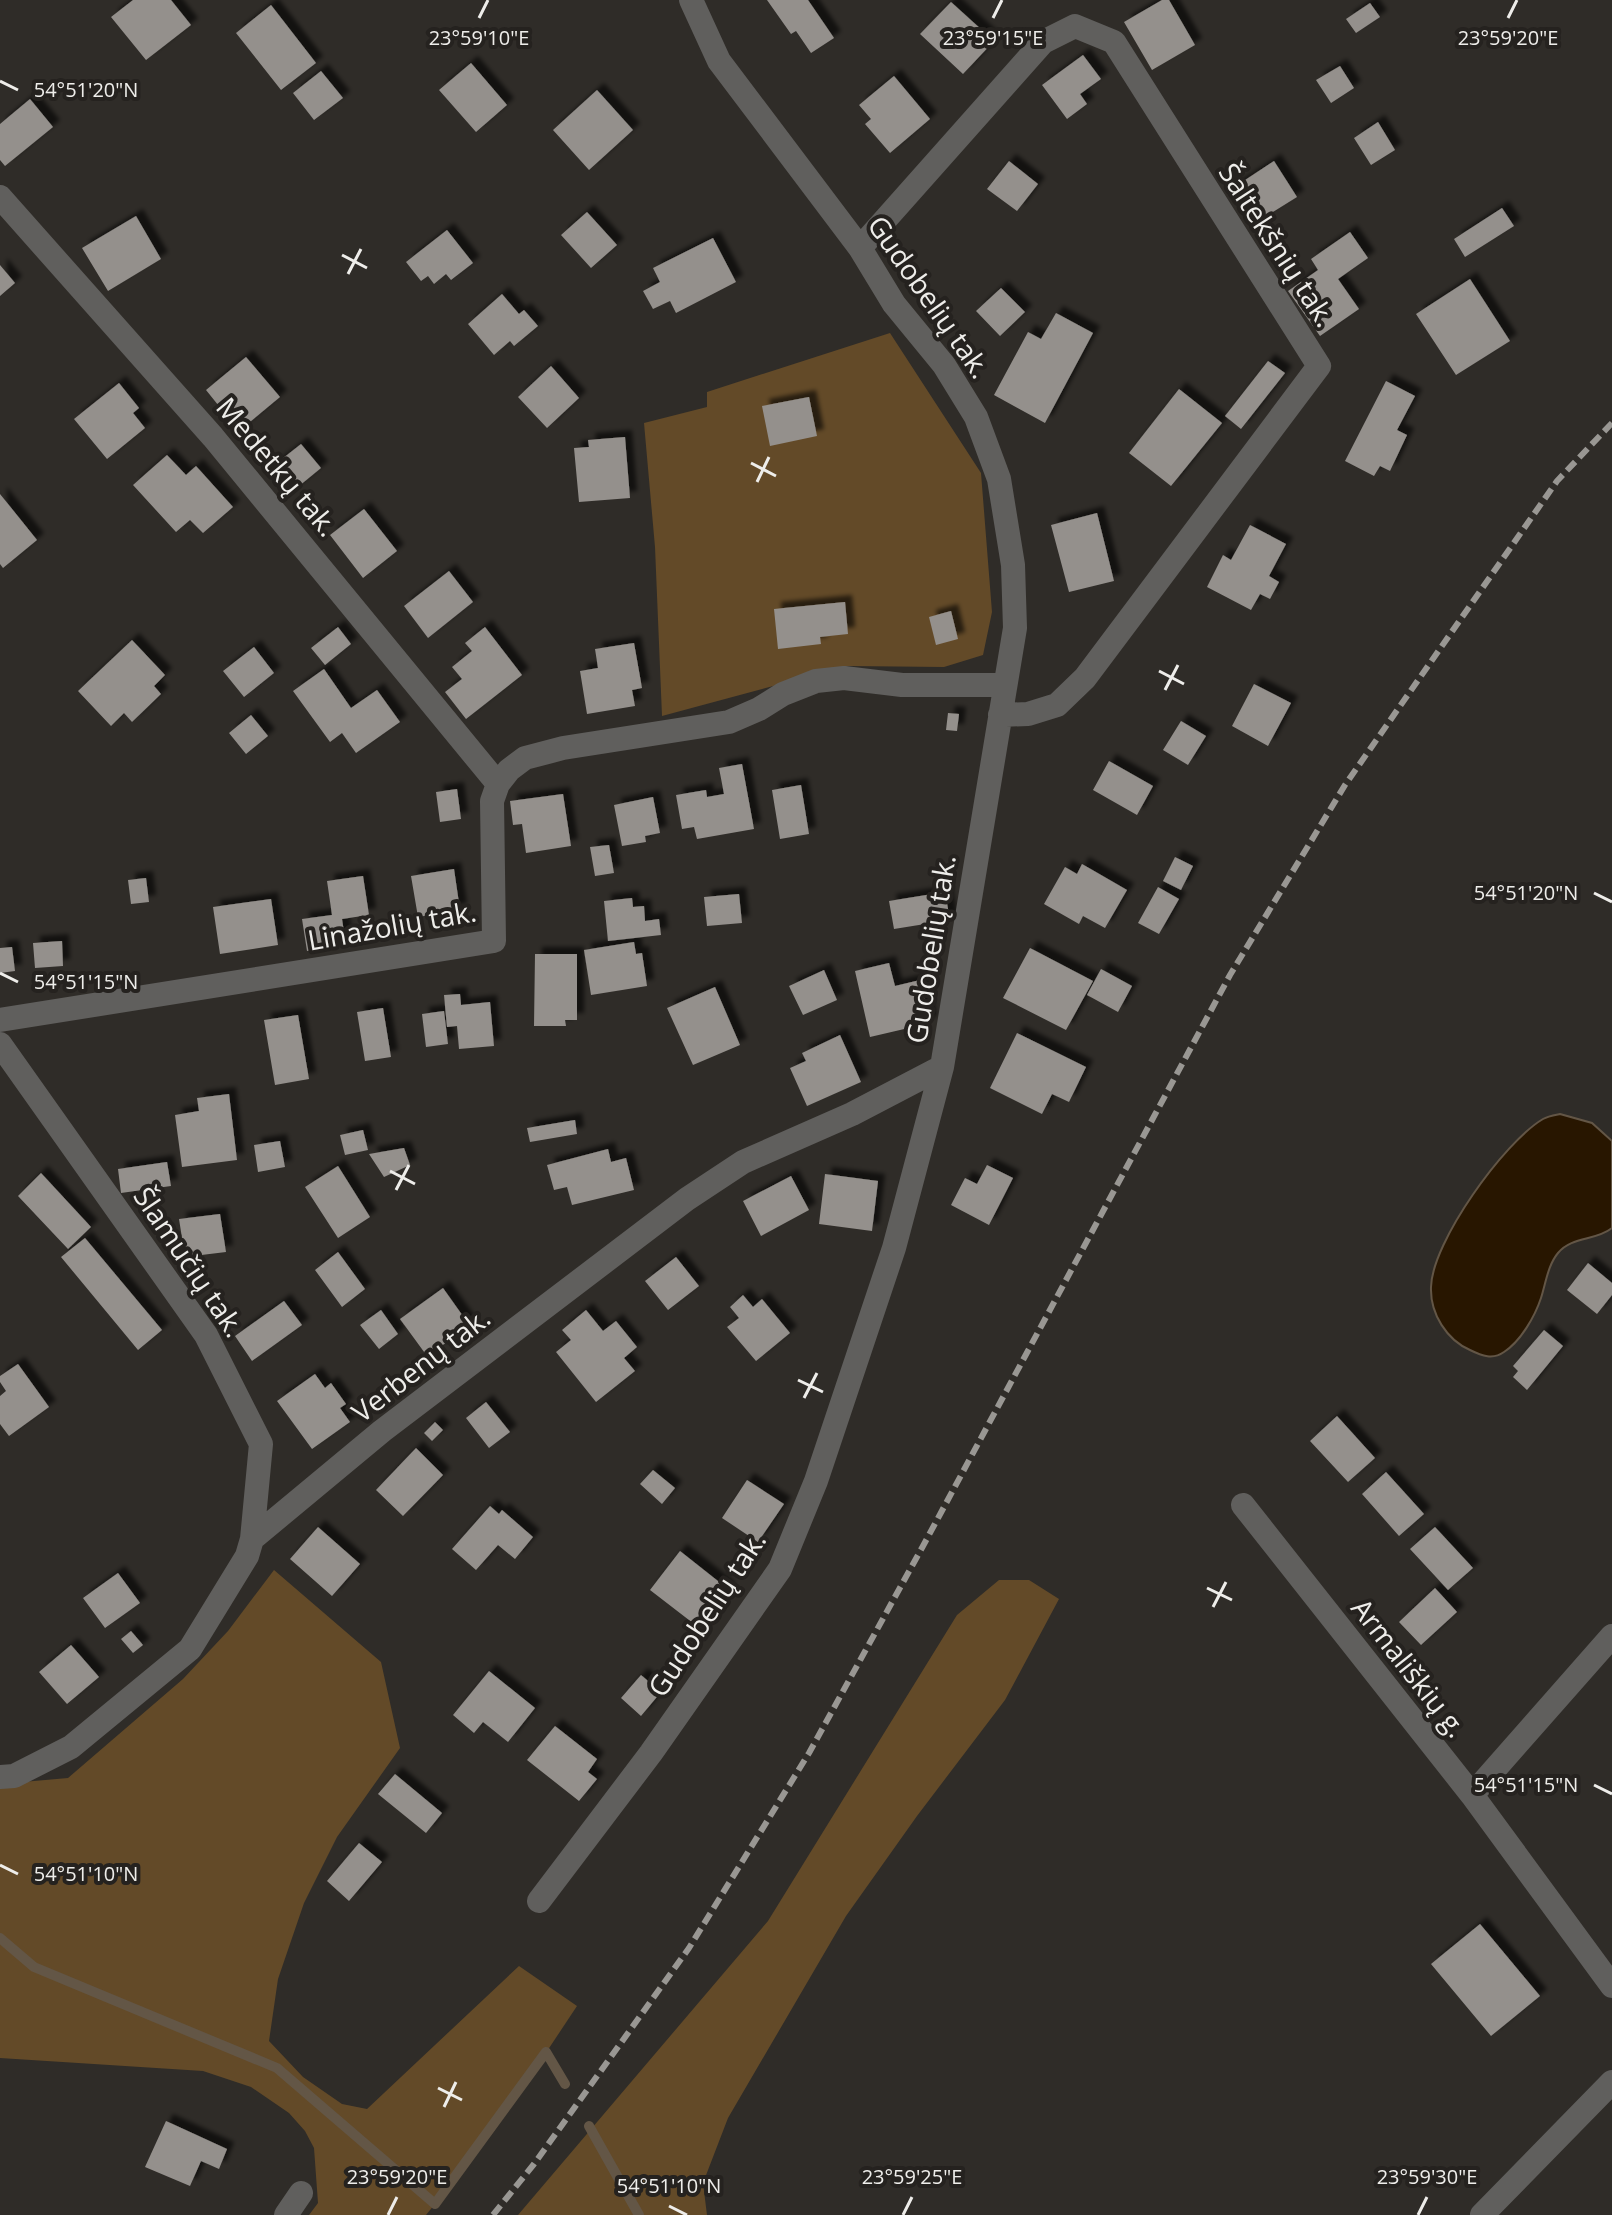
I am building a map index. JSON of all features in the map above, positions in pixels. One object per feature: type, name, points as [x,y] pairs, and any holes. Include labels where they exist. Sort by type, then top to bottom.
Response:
[{"type":"street","name":"Gudobelių tak.","points":[[539,1901],[651,1753],[780,1569],[816,1481],[894,1248],[942,1067],[1015,628],[1013,565],[999,479],[976,417],[944,365],[894,304],[860,248],[719,61],[691,0]]},
{"type":"street","name":"Šaltekšnių tak.","points":[[860,248],[1043,42],[1075,26],[1114,42],[1319,366],[1085,678],[1057,705],[1028,714],[1000,715]]},
{"type":"street","name":"Medetkų tak.","points":[[0,197],[213,437],[498,784]]},
{"type":"street","points":[[498,784],[509,770],[525,758],[563,748],[729,722],[816,681],[844,678],[902,685],[1005,685]]},
{"type":"street","name":"Linažolių tak.","points":[[0,1020],[494,941],[492,801],[498,784]]},
{"type":"street","name":"Šlamučių tak.","points":[[0,1044],[206,1335],[261,1444],[252,1539]]},
{"type":"street","name":"Verbenų tak.","points":[[0,1777],[14,1776],[71,1747],[190,1649],[247,1556],[252,1539],[382,1431],[687,1199],[743,1162],[852,1114],[942,1067]]},
{"type":"street","name":"Armališkių g.","points":[[1243,1505],[1472,1795],[1612,1986]]},
{"type":"street","points":[[1472,1795],[1612,1636]]},
{"type":"street","points":[[1482,2215],[1612,2082]]},
{"type":"street","points":[[286,2215],[301,2193]]},
{"type":"shaded area","points":[[890,333],[981,473],[992,612],[983,655],[944,667],[848,666],[662,716],[655,547],[644,423],[707,407],[707,392]]},
{"type":"shaded area","points":[[1560,1114],[1592,1123],[1612,1141],[1612,1228],[1570,1244],[1558,1253],[1538,1305],[1522,1335],[1500,1354],[1479,1354],[1454,1340],[1437,1316],[1431,1297],[1434,1268],[1457,1220],[1491,1170],[1527,1131],[1545,1118]]},
{"type":"shaded area","points":[[274,1570],[381,1662],[400,1748],[337,1837],[304,1903],[278,1979],[269,2041],[303,2077],[342,2104],[367,2109],[519,1966],[577,2006],[494,2131],[426,2215],[309,2215],[318,2203],[314,2148],[305,2131],[289,2113],[251,2087],[203,2071],[0,2058],[0,1784],[68,1778],[183,1679],[228,1631]]},
{"type":"shaded area","points":[[999,1580],[1029,1580],[1059,1599],[1005,1700],[846,1916],[728,2118],[703,2183],[707,2215],[518,2215],[768,1921],[957,1615]]},
{"type":"building","points":[[133,0],[171,0],[191,25],[146,60],[111,17]]},
{"type":"building","points":[[767,0],[808,0],[834,38],[811,53],[796,31],[791,34]]},
{"type":"building","points":[[1162,0],[1169,0],[1195,45],[1152,70],[1124,22]]},
{"type":"building","points":[[951,2],[994,41],[963,74],[920,34]]},
{"type":"building","points":[[1370,3],[1380,17],[1356,33],[1346,19]]},
{"type":"building","points":[[271,5],[316,63],[281,90],[236,33]]},
{"type":"building","points":[[1083,55],[1101,79],[1080,94],[1087,104],[1067,119],[1042,85]]},
{"type":"building","points":[[471,63],[507,105],[476,132],[439,90]]},
{"type":"building","points":[[1340,66],[1354,88],[1331,103],[1316,80]]},
{"type":"building","points":[[321,71],[343,98],[314,120],[293,93]]},
{"type":"building","points":[[894,76],[930,119],[890,153],[865,124],[871,119],[859,105]]},
{"type":"building","points":[[597,90],[633,130],[589,170],[553,130]]},
{"type":"building","points":[[30,99],[53,127],[5,166],[0,160],[0,124]]},
{"type":"building","points":[[1378,122],[1395,150],[1371,165],[1354,138]]},
{"type":"building","points":[[1009,161],[1038,184],[1017,211],[987,189]]},
{"type":"building","points":[[1274,161],[1297,197],[1252,225],[1230,190]]},
{"type":"building","points":[[1502,208],[1514,226],[1465,257],[1454,239]]},
{"type":"building","points":[[587,212],[617,245],[591,268],[561,235]]},
{"type":"building","points":[[136,216],[161,259],[108,291],[82,248]]},
{"type":"building","points":[[447,230],[473,263],[451,280],[446,274],[434,284],[428,276],[421,281],[406,262]]},
{"type":"building","points":[[1350,232],[1368,258],[1338,279],[1359,309],[1320,336],[1288,291],[1318,270],[1311,259]]},
{"type":"building","points":[[713,238],[736,282],[676,313],[670,301],[653,309],[643,291],[660,282],[653,268]]},
{"type":"building","points":[[0,265],[15,283],[0,296]]},
{"type":"building","points":[[1470,279],[1510,341],[1456,375],[1416,314]]},
{"type":"building","points":[[1001,288],[1025,312],[1000,336],[976,311]]},
{"type":"building","points":[[502,294],[519,314],[524,310],[538,326],[514,346],[510,341],[494,355],[468,324]]},
{"type":"building","points":[[1056,313],[1093,333],[1045,423],[994,395],[1028,332],[1041,339]]},
{"type":"building","points":[[246,357],[280,397],[239,431],[206,390]]},
{"type":"building","points":[[1268,361],[1285,373],[1241,429],[1225,416]]},
{"type":"building","points":[[551,366],[579,398],[547,428],[518,397]]},
{"type":"building","points":[[1386,381],[1415,396],[1397,430],[1407,435],[1390,471],[1380,466],[1374,476],[1345,461]]},
{"type":"building","points":[[119,383],[139,408],[133,413],[145,428],[107,459],[74,419]]},
{"type":"building","points":[[1179,389],[1222,423],[1171,486],[1129,453]]},
{"type":"building","points":[[809,397],[817,436],[770,446],[762,406]]},
{"type":"building","points":[[625,437],[630,498],[579,502],[574,448],[589,447],[588,440]]},
{"type":"building","points":[[301,444],[321,468],[293,491],[273,466]]},
{"type":"building","points":[[167,455],[186,475],[196,466],[233,507],[203,533],[190,520],[176,532],[133,485]]},
{"type":"building","points":[[0,494],[37,540],[3,568],[0,564]]},
{"type":"building","points":[[364,509],[397,551],[363,578],[330,535]]},
{"type":"building","points":[[1097,513],[1114,581],[1069,592],[1051,525]]},
{"type":"building","points":[[1250,525],[1286,544],[1269,576],[1279,582],[1270,599],[1260,594],[1251,610],[1207,587],[1223,555],[1231,560]]},
{"type":"building","points":[[449,571],[473,602],[428,638],[404,606]]},
{"type":"building","points":[[845,602],[848,634],[820,637],[821,644],[778,649],[774,609]]},
{"type":"building","points":[[951,611],[958,639],[936,645],[929,617]]},
{"type":"building","points":[[338,627],[351,644],[325,665],[311,648]]},
{"type":"building","points":[[485,627],[522,675],[466,719],[445,692],[462,679],[452,667],[472,651],[465,643]]},
{"type":"building","points":[[132,640],[165,675],[154,686],[161,694],[132,722],[124,713],[111,726],[78,691]]},
{"type":"building","points":[[634,643],[642,688],[632,690],[635,706],[587,714],[580,671],[598,668],[595,649]]},
{"type":"building","points":[[254,647],[274,673],[244,697],[223,671]]},
{"type":"building","points":[[324,669],[351,708],[377,690],[400,722],[356,753],[342,733],[330,742],[293,691]]},
{"type":"building","points":[[1254,684],[1291,703],[1268,746],[1232,726]]},
{"type":"building","points":[[948,713],[959,714],[957,731],[946,730]]},
{"type":"building","points":[[251,715],[268,736],[246,754],[229,733]]},
{"type":"building","points":[[1181,721],[1206,736],[1188,765],[1163,750]]},
{"type":"building","points":[[1109,761],[1153,786],[1137,815],[1093,790]]},
{"type":"building","points":[[742,764],[754,829],[697,839],[694,827],[682,829],[676,795],[706,790],[707,797],[724,794],[719,768]]},
{"type":"building","points":[[801,785],[809,834],[780,839],[772,790]]},
{"type":"building","points":[[457,789],[461,819],[440,822],[436,792]]},
{"type":"building","points":[[563,794],[571,846],[526,853],[522,824],[513,825],[510,801]]},
{"type":"building","points":[[653,797],[660,833],[645,836],[646,842],[622,846],[614,805]]},
{"type":"building","points":[[609,845],[614,873],[595,876],[590,847]]},
{"type":"building","points":[[1175,857],[1193,866],[1181,890],[1163,881]]},
{"type":"building","points":[[1082,864],[1127,890],[1105,928],[1083,916],[1079,924],[1044,904],[1065,867],[1077,874]]},
{"type":"building","points":[[454,869],[460,910],[418,917],[411,876]]},
{"type":"building","points":[[363,876],[369,915],[342,919],[346,945],[307,951],[302,919],[332,915],[327,881]]},
{"type":"building","points":[[146,878],[149,902],[131,904],[128,880]]},
{"type":"building","points":[[1158,887],[1179,899],[1159,934],[1138,923]]},
{"type":"building","points":[[945,892],[950,920],[894,929],[889,901]]},
{"type":"building","points":[[739,894],[742,923],[707,926],[704,897]]},
{"type":"building","points":[[632,898],[633,907],[644,906],[645,921],[659,919],[661,935],[608,941],[604,901]]},
{"type":"building","points":[[271,899],[278,945],[220,954],[213,907]]},
{"type":"building","points":[[62,941],[63,966],[35,968],[33,943]]},
{"type":"building","points":[[634,942],[636,954],[642,953],[647,986],[591,995],[584,950]]},
{"type":"building","points":[[12,947],[15,971],[0,973],[0,948]]},
{"type":"building","points":[[1030,948],[1093,981],[1066,1030],[1003,998]]},
{"type":"building","points":[[535,954],[577,954],[577,1020],[565,1020],[566,1026],[534,1026]]},
{"type":"building","points":[[889,963],[895,986],[920,980],[930,1023],[870,1037],[855,971]]},
{"type":"building","points":[[1101,969],[1132,986],[1118,1012],[1087,995]]},
{"type":"building","points":[[824,970],[837,1000],[803,1015],[789,986]]},
{"type":"building","points":[[715,987],[740,1045],[693,1065],[667,1008]]},
{"type":"building","points":[[460,994],[461,1005],[490,1002],[494,1046],[459,1049],[457,1026],[447,1027],[444,995]]},
{"type":"building","points":[[383,1008],[391,1057],[365,1061],[357,1012]]},
{"type":"building","points":[[444,1011],[448,1044],[426,1047],[422,1014]]},
{"type":"building","points":[[298,1015],[309,1079],[275,1085],[264,1020]]},
{"type":"building","points":[[1017,1033],[1086,1067],[1069,1102],[1052,1094],[1042,1114],[990,1088]]},
{"type":"building","points":[[840,1035],[861,1082],[807,1106],[790,1068],[806,1061],[802,1053]]},
{"type":"building","points":[[229,1094],[237,1160],[182,1167],[175,1115],[199,1111],[197,1098]]},
{"type":"building","points":[[575,1120],[577,1134],[530,1142],[527,1128]]},
{"type":"building","points":[[363,1130],[368,1150],[345,1155],[340,1135]]},
{"type":"building","points":[[280,1141],[285,1167],[258,1172],[254,1145]]},
{"type":"building","points":[[404,1148],[410,1165],[384,1177],[369,1154]]},
{"type":"building","points":[[608,1149],[611,1162],[626,1158],[634,1190],[572,1205],[567,1187],[554,1190],[547,1165]]},
{"type":"building","points":[[167,1162],[171,1186],[121,1193],[118,1169]]},
{"type":"building","points":[[987,1165],[1013,1178],[989,1225],[951,1205],[965,1178],[977,1184]]},
{"type":"building","points":[[338,1166],[370,1217],[338,1238],[305,1187]]},
{"type":"building","points":[[41,1173],[91,1227],[68,1249],[18,1196]]},
{"type":"building","points":[[825,1174],[878,1181],[872,1231],[819,1224]]},
{"type":"building","points":[[791,1176],[809,1210],[761,1236],[743,1201]]},
{"type":"building","points":[[220,1214],[226,1252],[185,1257],[179,1219]]},
{"type":"building","points":[[85,1238],[162,1330],[138,1350],[61,1257]]},
{"type":"building","points":[[338,1252],[365,1289],[342,1307],[315,1270]]},
{"type":"building","points":[[676,1257],[699,1286],[668,1310],[645,1281]]},
{"type":"building","points":[[1588,1263],[1612,1283],[1612,1295],[1597,1314],[1567,1290]]},
{"type":"building","points":[[443,1288],[470,1326],[427,1356],[400,1319]]},
{"type":"building","points":[[743,1295],[753,1307],[762,1299],[790,1333],[756,1361],[727,1327],[739,1318],[730,1307]]},
{"type":"building","points":[[284,1301],[302,1325],[252,1361],[235,1336]]},
{"type":"building","points":[[381,1310],[398,1334],[379,1349],[360,1325]]},
{"type":"building","points":[[586,1310],[603,1331],[616,1321],[637,1347],[624,1358],[635,1371],[596,1402],[556,1352],[571,1340],[562,1330]]},
{"type":"building","points":[[1544,1330],[1563,1346],[1527,1390],[1513,1377],[1518,1371],[1513,1366]]},
{"type":"building","points":[[18,1364],[49,1407],[9,1436],[0,1424],[0,1396],[6,1391],[0,1376]]},
{"type":"building","points":[[315,1374],[325,1388],[331,1383],[346,1404],[340,1408],[350,1422],[312,1449],[277,1401]]},
{"type":"building","points":[[486,1402],[510,1432],[489,1448],[466,1418]]},
{"type":"building","points":[[1337,1416],[1375,1458],[1348,1482],[1310,1441]]},
{"type":"building","points":[[435,1422],[443,1430],[432,1441],[424,1433]]},
{"type":"building","points":[[416,1448],[443,1475],[403,1516],[376,1490]]},
{"type":"building","points":[[653,1470],[675,1488],[662,1504],[640,1484]]},
{"type":"building","points":[[1386,1472],[1424,1514],[1399,1536],[1362,1494]]},
{"type":"building","points":[[747,1480],[784,1504],[758,1542],[722,1518]]},
{"type":"building","points":[[490,1506],[499,1514],[502,1510],[533,1537],[515,1559],[498,1545],[476,1570],[452,1549]]},
{"type":"building","points":[[318,1527],[360,1564],[332,1596],[290,1559]]},
{"type":"building","points":[[1435,1527],[1473,1568],[1448,1590],[1410,1549]]},
{"type":"building","points":[[680,1551],[728,1589],[698,1627],[650,1590]]},
{"type":"building","points":[[118,1573],[140,1603],[105,1628],[83,1598]]},
{"type":"building","points":[[1435,1588],[1457,1612],[1421,1645],[1399,1622]]},
{"type":"building","points":[[131,1631],[143,1645],[133,1653],[121,1639]]},
{"type":"building","points":[[71,1645],[99,1677],[67,1704],[39,1672]]},
{"type":"building","points":[[489,1671],[535,1708],[508,1742],[483,1722],[474,1733],[453,1715]]},
{"type":"building","points":[[641,1675],[661,1692],[641,1716],[621,1698]]},
{"type":"building","points":[[555,1726],[597,1759],[588,1772],[597,1779],[579,1801],[527,1760]]},
{"type":"building","points":[[395,1774],[442,1813],[426,1833],[378,1794]]},
{"type":"building","points":[[359,1843],[382,1862],[349,1901],[327,1881]]},
{"type":"building","points":[[1480,1924],[1540,1996],[1491,2036],[1431,1964]]},
{"type":"building","points":[[166,2121],[227,2149],[219,2169],[201,2161],[190,2186],[145,2167]]},
{"type":"waterway","points":[[0,1938],[34,1967],[277,2068],[435,2204],[546,2052],[565,2084]]},
{"type":"waterway","points":[[589,2126],[639,2215]]},
{"type":"railway","points":[[493,2215],[534,2164],[689,1948],[809,1753],[1230,975],[1345,785],[1557,481],[1612,423]]}]
